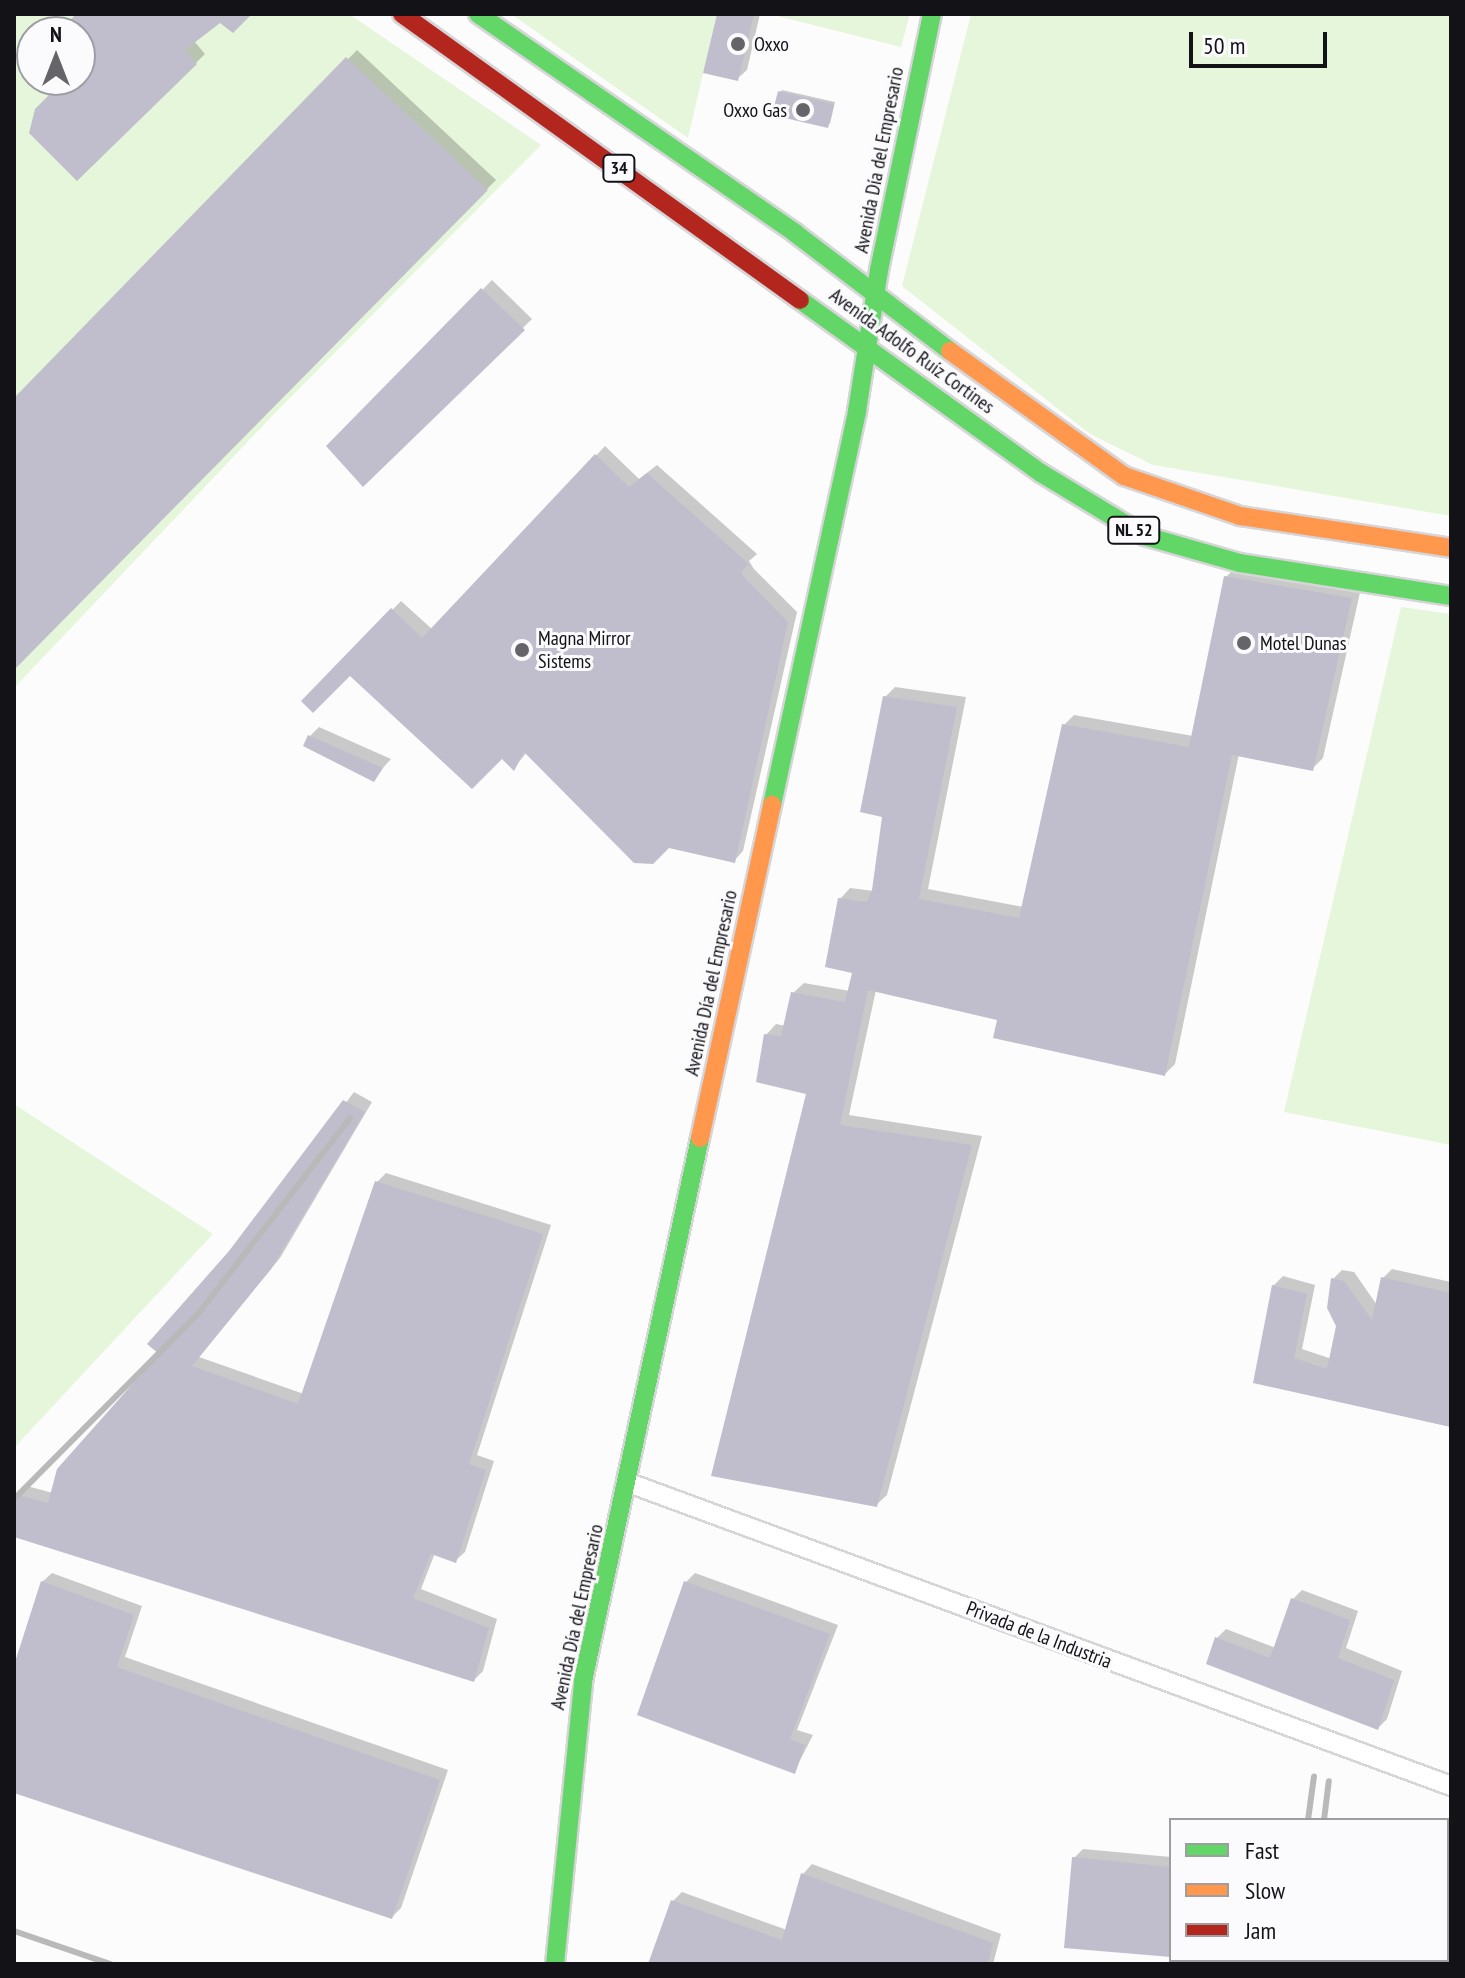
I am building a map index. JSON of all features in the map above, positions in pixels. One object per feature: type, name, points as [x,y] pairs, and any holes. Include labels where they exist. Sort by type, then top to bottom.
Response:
[{"type":"main road","name":"Avenida Adolfo Ruíz Cortines","points":[[402,14],[868,344],[1041,473],[1145,536],[1240,563],[1451,596]]},
{"type":"main road","name":"Avenida Adolfo Ruíz Cortines","points":[[478,14],[875,292],[1124,476],[1240,516],[1451,548]]},
{"type":"main road","name":"Avenida Día del Empresario","points":[[555,1964],[583,1681],[629,1483],[868,344],[875,292],[932,14]]},
{"type":"street","name":"Privada de la Industria","points":[[629,1483],[1451,1786]]},
{"type":"green space","points":[[14,14],[349,14],[541,145],[275,413],[14,688]]},
{"type":"green space","points":[[511,14],[717,14],[688,138]]},
{"type":"green space","points":[[769,14],[910,14],[901,47]]},
{"type":"green space","points":[[971,14],[1451,14],[1451,516],[1153,465],[1090,434],[902,286]]},
{"type":"green space","points":[[1401,607],[1451,614],[1451,1145],[1284,1112]]},
{"type":"green space","points":[[14,1104],[213,1234],[14,1448]]},
{"type":"building","points":[[252,14],[233,33],[220,23],[185,50],[197,64],[77,181],[29,133],[35,109],[48,96],[96,96],[96,16],[74,16]]},
{"type":"building","points":[[717,14],[754,14],[738,81],[703,73]]},
{"type":"building","points":[[346,57],[488,190],[14,670],[14,398]]},
{"type":"building","name":"Oxxo Gas","points":[[778,91],[834,104],[828,128],[772,115]]},
{"type":"building","points":[[481,288],[525,330],[363,487],[326,446]]},
{"type":"building","points":[[595,454],[629,487],[647,473],[749,564],[741,572],[745,578],[788,622],[735,863],[669,848],[653,864],[634,863],[524,752],[514,771],[502,759],[472,789],[350,676],[313,713],[301,701],[391,608],[422,638]]},
{"type":"building","points":[[1224,576],[1352,598],[1313,771],[1232,755],[1165,1076],[993,1038],[997,1020],[868,990],[840,1125],[972,1145],[877,1507],[711,1476],[806,1094],[756,1082],[764,1034],[781,1036],[791,992],[845,1002],[852,973],[825,967],[838,898],[867,902],[872,890],[882,817],[860,812],[883,696],[957,707],[919,899],[1019,918],[1062,724],[1189,747]]},
{"type":"building","points":[[308,735],[383,768],[374,782],[303,746]]},
{"type":"building","points":[[343,1100],[365,1112],[271,1269],[192,1366],[298,1404],[375,1181],[543,1234],[469,1464],[486,1470],[456,1563],[431,1554],[413,1598],[489,1628],[474,1682],[14,1537],[14,1494],[48,1503],[57,1469],[159,1354],[147,1344],[229,1251]]},
{"type":"building","points":[[1381,1277],[1451,1293],[1451,1427],[1253,1383],[1272,1285],[1307,1294],[1294,1358],[1327,1369],[1336,1326],[1327,1308],[1331,1278],[1344,1281],[1372,1320]]},
{"type":"building","points":[[41,1581],[134,1615],[117,1667],[440,1780],[392,1919],[14,1793],[14,1665]]},
{"type":"building","points":[[684,1581],[830,1634],[790,1739],[805,1745],[795,1774],[637,1715]]},
{"type":"building","points":[[1291,1598],[1350,1620],[1338,1658],[1394,1680],[1378,1730],[1206,1664],[1215,1637],[1270,1658]]},
{"type":"building","points":[[1072,1857],[1169,1867],[1169,1957],[1064,1948]]},
{"type":"building","points":[[801,1873],[993,1943],[988,1964],[648,1964],[671,1900],[782,1940]]},
{"type":"railway","points":[[14,1499],[198,1314],[350,1118]]},
{"type":"railway","points":[[1308,1818],[1314,1776]]},
{"type":"railway","points":[[1324,1818],[1329,1781]]},
{"type":"railway","points":[[14,1931],[110,1964]]},
{"type":"traffic: fast","points":[[478,14],[795,233],[950,351]]},
{"type":"traffic: fast","points":[[772,805],[857,411],[879,270],[932,14]]},
{"type":"traffic: fast","points":[[800,300],[1041,473],[1145,536],[1240,563],[1451,596]]},
{"type":"traffic: fast","points":[[555,1964],[583,1681],[700,1138]]},
{"type":"traffic: slow","points":[[950,351],[1124,476],[1240,516],[1451,548]]},
{"type":"traffic: slow","points":[[700,1138],[772,805]]},
{"type":"traffic: jam","points":[[402,14],[800,300]]},
{"type":"place","name":"Oxxo","points":[[738,44]]},
{"type":"place","name":"Oxxo Gas","points":[[803,110]]},
{"type":"place","name":"Motel Dunas","points":[[1244,643]]},
{"type":"place","name":"Magna Mirror Sistems","points":[[522,650]]}]
